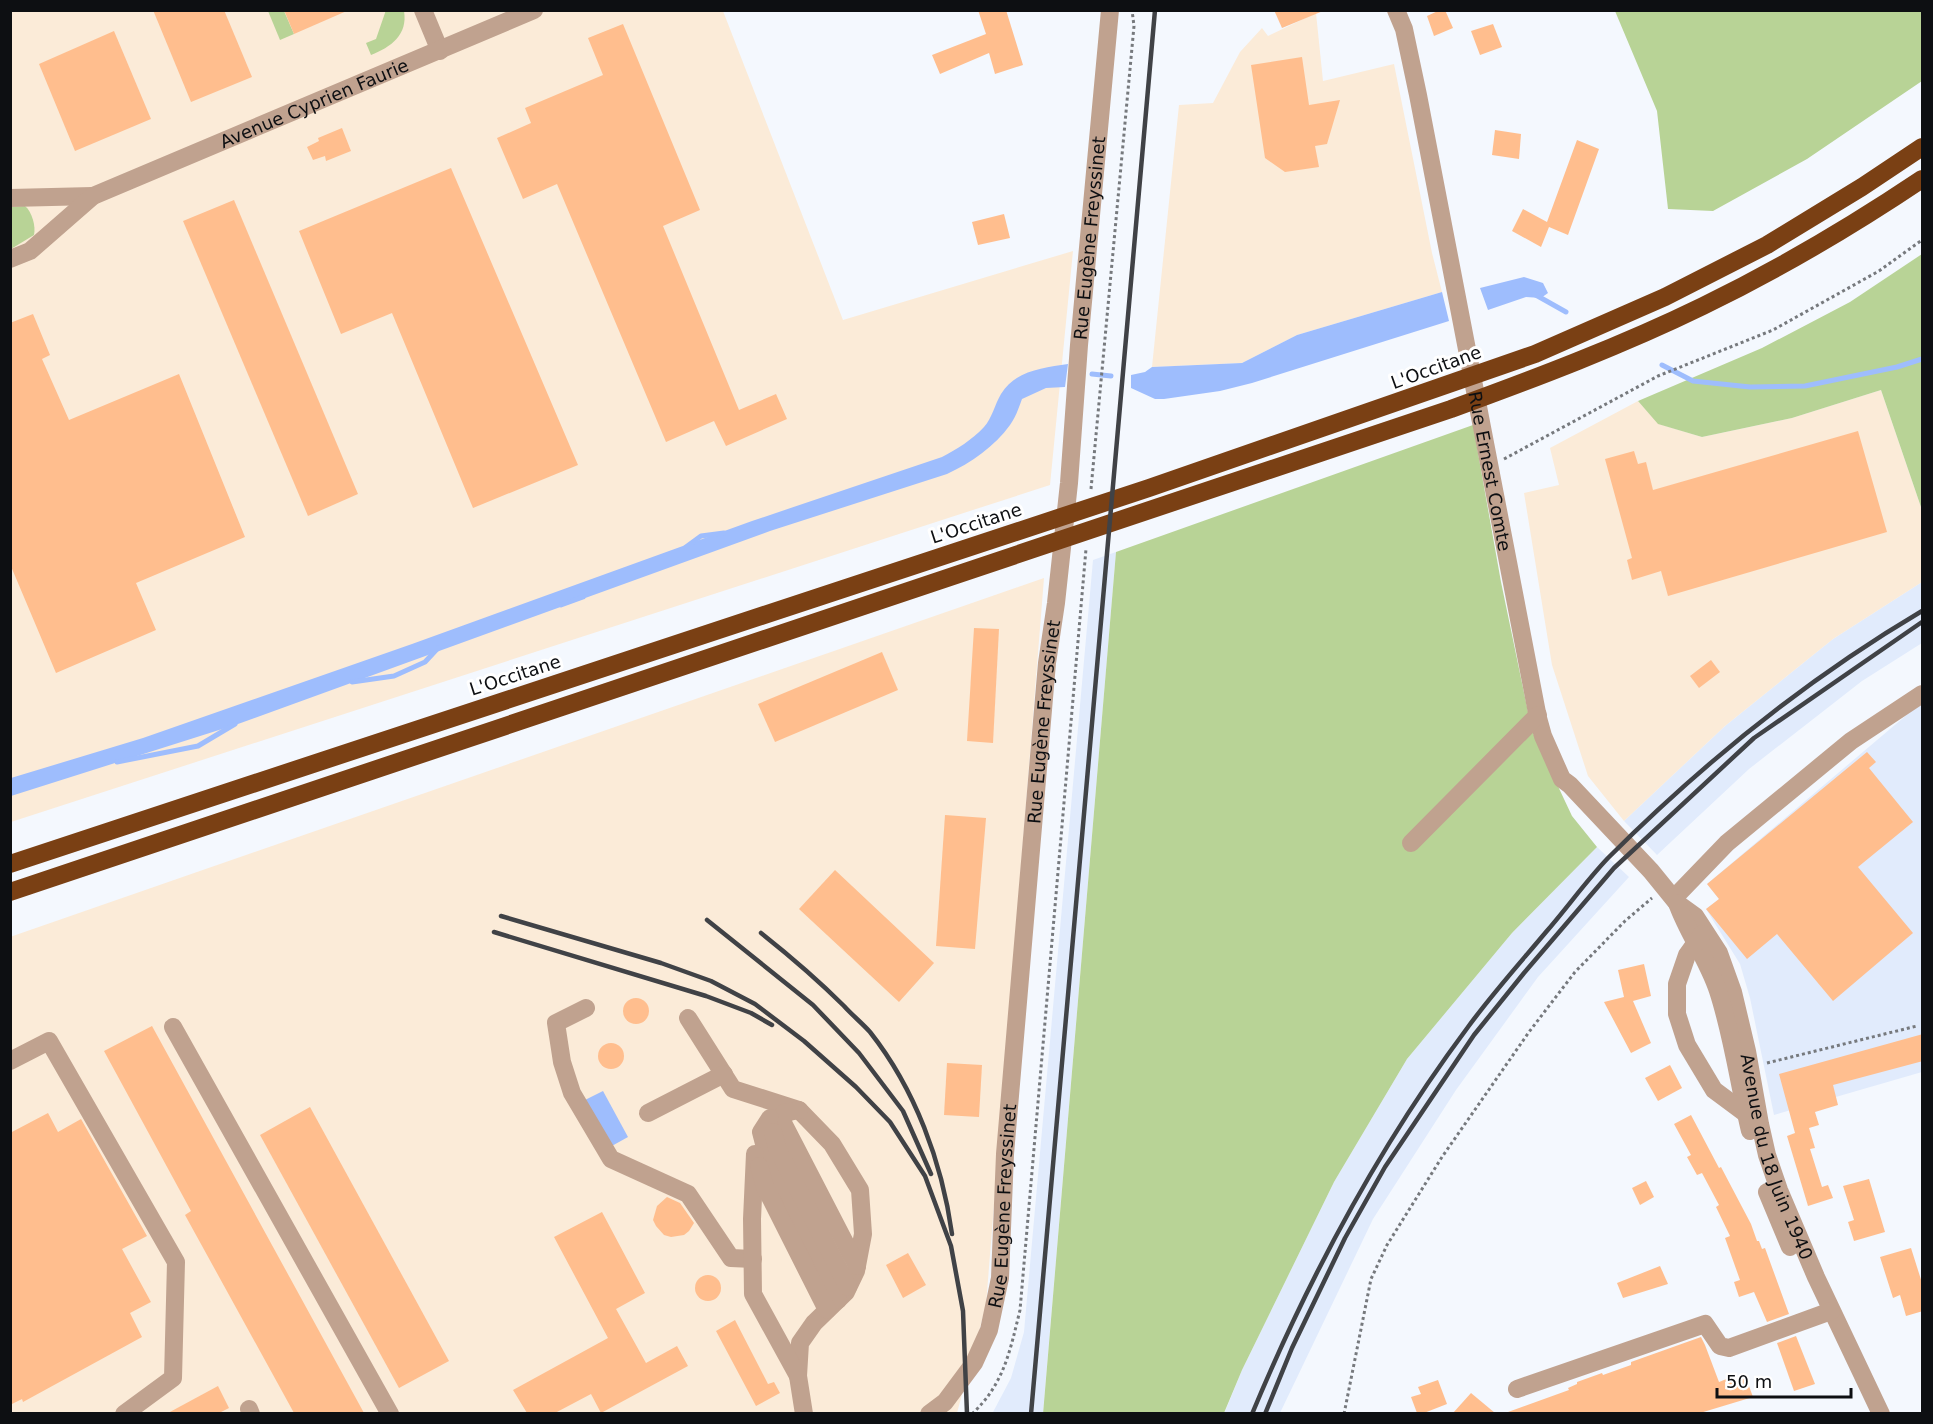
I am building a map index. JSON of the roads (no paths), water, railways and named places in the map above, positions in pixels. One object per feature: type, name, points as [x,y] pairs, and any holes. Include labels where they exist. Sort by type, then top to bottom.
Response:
[{"type":"highway","name":"L'Occitane","points":[[10,864],[1149,488],[1535,354],[1665,297],[1767,244],[1923,147]]},
{"type":"highway","points":[[10,892],[1451,409],[1537,378],[1703,306],[1789,261],[1860,220],[1923,179]]},
{"type":"highway","points":[[10,858],[63,846]]},
{"type":"street","points":[[423,10],[440,51]]},
{"type":"street","name":"Avenue Cyprien Faurie","points":[[10,259],[30,251],[93,196],[534,10]]},
{"type":"street","name":"Rue Eugène Freyssinet","points":[[929,1413],[945,1402],[974,1362],[990,1330],[1000,1278],[1006,1142],[1047,663],[1069,483],[1079,345],[1110,10]]},
{"type":"street","name":"Rue Ernest Comte","points":[[1396,10],[1404,29],[1414,76],[1543,736],[1562,779],[1570,784],[1651,871]]},
{"type":"street","name":"Rue Ernest Comte","points":[[1409,10],[1417,31],[1551,725],[1568,770],[1570,784]]},
{"type":"street","name":"Avenue Cyprien Faurie","points":[[10,198],[93,196]]},
{"type":"street","points":[[1672,897],[1727,843],[1851,741],[1923,694]]},
{"type":"street","points":[[1411,843],[1538,715]]},
{"type":"street","name":"Avenue du 18 Juin 1940","points":[[1651,871],[1672,897],[1695,916],[1753,1118],[1858,1394],[1870,1413]]},
{"type":"street","points":[[1701,937],[1687,955],[1677,984],[1677,1014],[1687,1046],[1714,1090],[1753,1118]]},
{"type":"street","name":"Avenue du 18 Juin 1940","points":[[1701,937],[1719,953],[1730,981],[1750,1067],[1753,1118]]},
{"type":"street","points":[[586,1008],[556,1023],[562,1062],[572,1093],[611,1159],[688,1194],[730,1258],[753,1259]]},
{"type":"street","points":[[687,1018],[733,1089],[778,1118],[832,1144],[860,1190],[863,1234],[857,1266],[838,1299],[814,1323],[800,1343],[798,1376],[804,1413]]},
{"type":"street","points":[[173,1027],[390,1413]]},
{"type":"street","points":[[10,1061],[48,1041],[176,1262],[173,1378],[124,1413]]},
{"type":"street","points":[[648,1113],[724,1074]]},
{"type":"street","points":[[778,1118],[755,1154],[752,1219],[753,1294],[798,1376]]},
{"type":"street","points":[[778,1118],[783,1123],[857,1266]]},
{"type":"street","points":[[778,1118],[770,1167],[838,1299]]},
{"type":"street","points":[[755,1154],[765,1187],[838,1299]]},
{"type":"street","points":[[1517,1389],[1705,1324],[1720,1346],[1729,1348],[1826,1313]]},
{"type":"street","name":"Avenue du 18 Juin 1940","points":[[1826,1313],[1881,1413]]},
{"type":"water","points":[[1524,277],[1543,283],[1548,293],[1541,298],[1526,297],[1488,310],[1480,288]]},
{"type":"water","points":[[1442,292],[1449,321],[1252,383],[1220,391],[1164,399],[1155,399],[1131,388],[1131,375],[1145,372],[1152,367],[1242,363],[1297,335]]},
{"type":"water","points":[[1068,364],[1065,387],[1046,388],[1022,399],[1012,422],[990,447],[965,465],[947,474],[770,531],[238,724],[11,796],[11,778],[143,738],[752,521],[942,457],[964,444],[984,427],[1001,394],[1014,380],[1031,372]]},
{"type":"water","points":[[603,1091],[628,1137],[610,1147],[585,1100]]},
{"type":"waterway","points":[[1534,294],[1566,312]]},
{"type":"waterway","points":[[1662,365],[1693,381],[1750,387],[1805,386],[1897,367],[1922,359]]},
{"type":"waterway","points":[[1092,374],[1111,376]]},
{"type":"waterway","points":[[686,547],[701,536],[724,533]]},
{"type":"waterway","points":[[561,605],[583,597]]},
{"type":"waterway","points":[[352,682],[394,676],[425,662],[438,648]]},
{"type":"waterway","points":[[117,762],[198,746],[235,724]]},
{"type":"railway","points":[[1031,1414],[1155,10]]},
{"type":"railway","points":[[1252,1414],[1297,1312],[1348,1214],[1405,1118],[1496,991],[1608,858],[1681,789],[1718,756],[1797,694],[1879,637],[1922,611]]},
{"type":"railway","points":[[1265,1414],[1292,1348],[1345,1238],[1385,1167],[1474,1035],[1524,973],[1614,868],[1754,738],[1922,622]]},
{"type":"railway","points":[[501,916],[661,963],[711,981],[755,1004],[804,1041],[856,1087],[890,1122],[925,1176],[951,1246],[963,1311],[967,1414]]},
{"type":"railway","points":[[707,920],[813,1005],[859,1053],[903,1111],[931,1174]]},
{"type":"railway","points":[[494,932],[706,996],[751,1013],[772,1025]]},
{"type":"railway","points":[[761,933],[834,996],[870,1032],[886,1054],[913,1102],[934,1153],[952,1234]]}]
